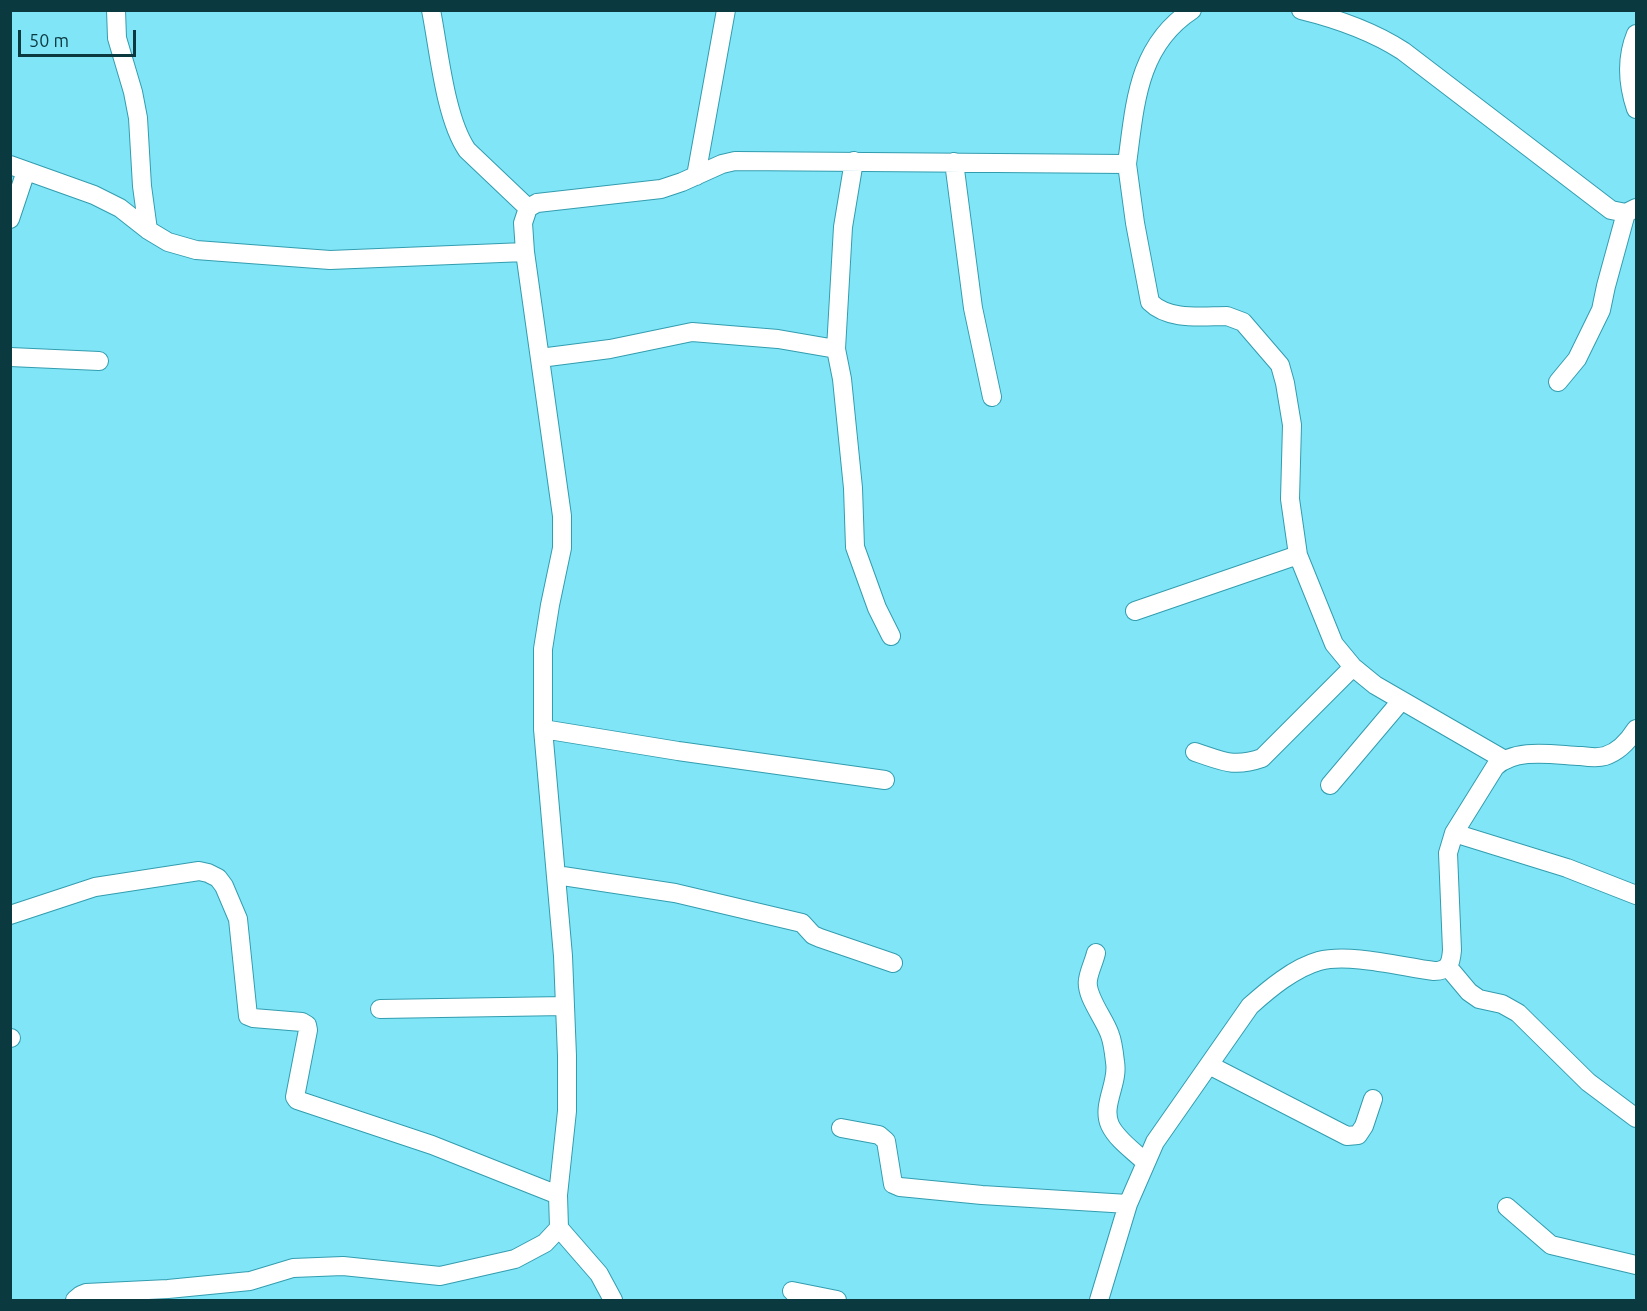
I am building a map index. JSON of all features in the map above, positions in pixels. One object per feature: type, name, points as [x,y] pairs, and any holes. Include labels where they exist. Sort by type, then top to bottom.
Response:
[{"type":"street","points":[[116,10],[117,38],[138,118],[142,186],[148,230]]},
{"type":"street","points":[[431,10],[452,120],[460,140],[467,150],[528,207]]},
{"type":"street","points":[[696,176],[726,10]]},
{"type":"street","points":[[1192,10],[1162,37],[1148,59],[1137,94],[1127,164],[1135,223],[1150,302],[1173,315],[1235,318],[1243,322],[1280,365],[1292,425],[1290,499],[1298,555],[1334,644],[1353,667],[1401,701],[1503,759]]},
{"type":"street","points":[[1301,10],[1363,29],[1387,40],[1611,210],[1631,211],[1606,286],[1601,310],[1577,359],[1558,382]]},
{"type":"street","points":[[1636,34],[1629,64],[1631,94],[1636,110]]},
{"type":"street","points":[[612,1300],[599,1274],[559,1228],[558,1195],[567,1111],[565,1006],[563,956],[543,729],[543,649],[562,548],[562,516],[525,252],[523,223],[528,207],[537,203],[661,189],[735,161],[1127,164]]},
{"type":"street","points":[[854,161],[843,227],[836,349],[842,379],[853,488],[855,547],[877,608],[891,636]]},
{"type":"street","points":[[954,162],[973,308],[992,397]]},
{"type":"street","points":[[10,219],[18,168],[93,195],[120,208],[168,242],[196,250],[330,260],[525,252]]},
{"type":"street","points":[[540,358],[610,349],[692,332],[778,339],[836,349]]},
{"type":"street","points":[[10,357],[99,361]]},
{"type":"street","points":[[1134,611],[1298,555]]},
{"type":"street","points":[[1195,752],[1231,764],[1263,758],[1353,667]]},
{"type":"street","points":[[1330,785],[1401,701]]},
{"type":"street","points":[[543,729],[678,751],[885,780]]},
{"type":"street","points":[[1099,1300],[1128,1204],[1155,1142],[1250,1006],[1269,989],[1320,961],[1349,959],[1434,971],[1442,971],[1449,967],[1452,961],[1452,950],[1448,853],[1454,833],[1495,767],[1503,759],[1527,754],[1602,757],[1615,752],[1636,730]]},
{"type":"street","points":[[1454,833],[1567,868],[1636,895]]},
{"type":"street","points":[[10,915],[95,887],[199,871],[218,878],[224,886],[238,919],[248,1016],[302,1022],[307,1025],[308,1030],[295,1097],[297,1100],[432,1145],[558,1195]]},
{"type":"street","points":[[556,875],[675,893],[802,923],[813,935],[893,963]]},
{"type":"street","points":[[1096,953],[1087,982],[1110,1034],[1116,1066],[1108,1113],[1109,1124],[1115,1133],[1145,1162]]},
{"type":"street","points":[[1449,967],[1469,992],[1479,999],[1503,1004],[1518,1013],[1588,1082],[1632,1115]]},
{"type":"street","points":[[380,1009],[565,1006]]},
{"type":"street","points":[[1209,1065],[1347,1136],[1358,1135],[1364,1126],[1373,1099]]},
{"type":"street","points":[[841,1128],[883,1137],[886,1141],[890,1177],[893,1184],[900,1187],[982,1195],[1128,1204]]},
{"type":"street","points":[[1507,1207],[1551,1245],[1636,1265]]},
{"type":"street","points":[[75,1300],[86,1293],[250,1281],[293,1268],[343,1266],[440,1276],[515,1259],[545,1243],[559,1228]]},
{"type":"street","points":[[792,1291],[837,1300]]}]
